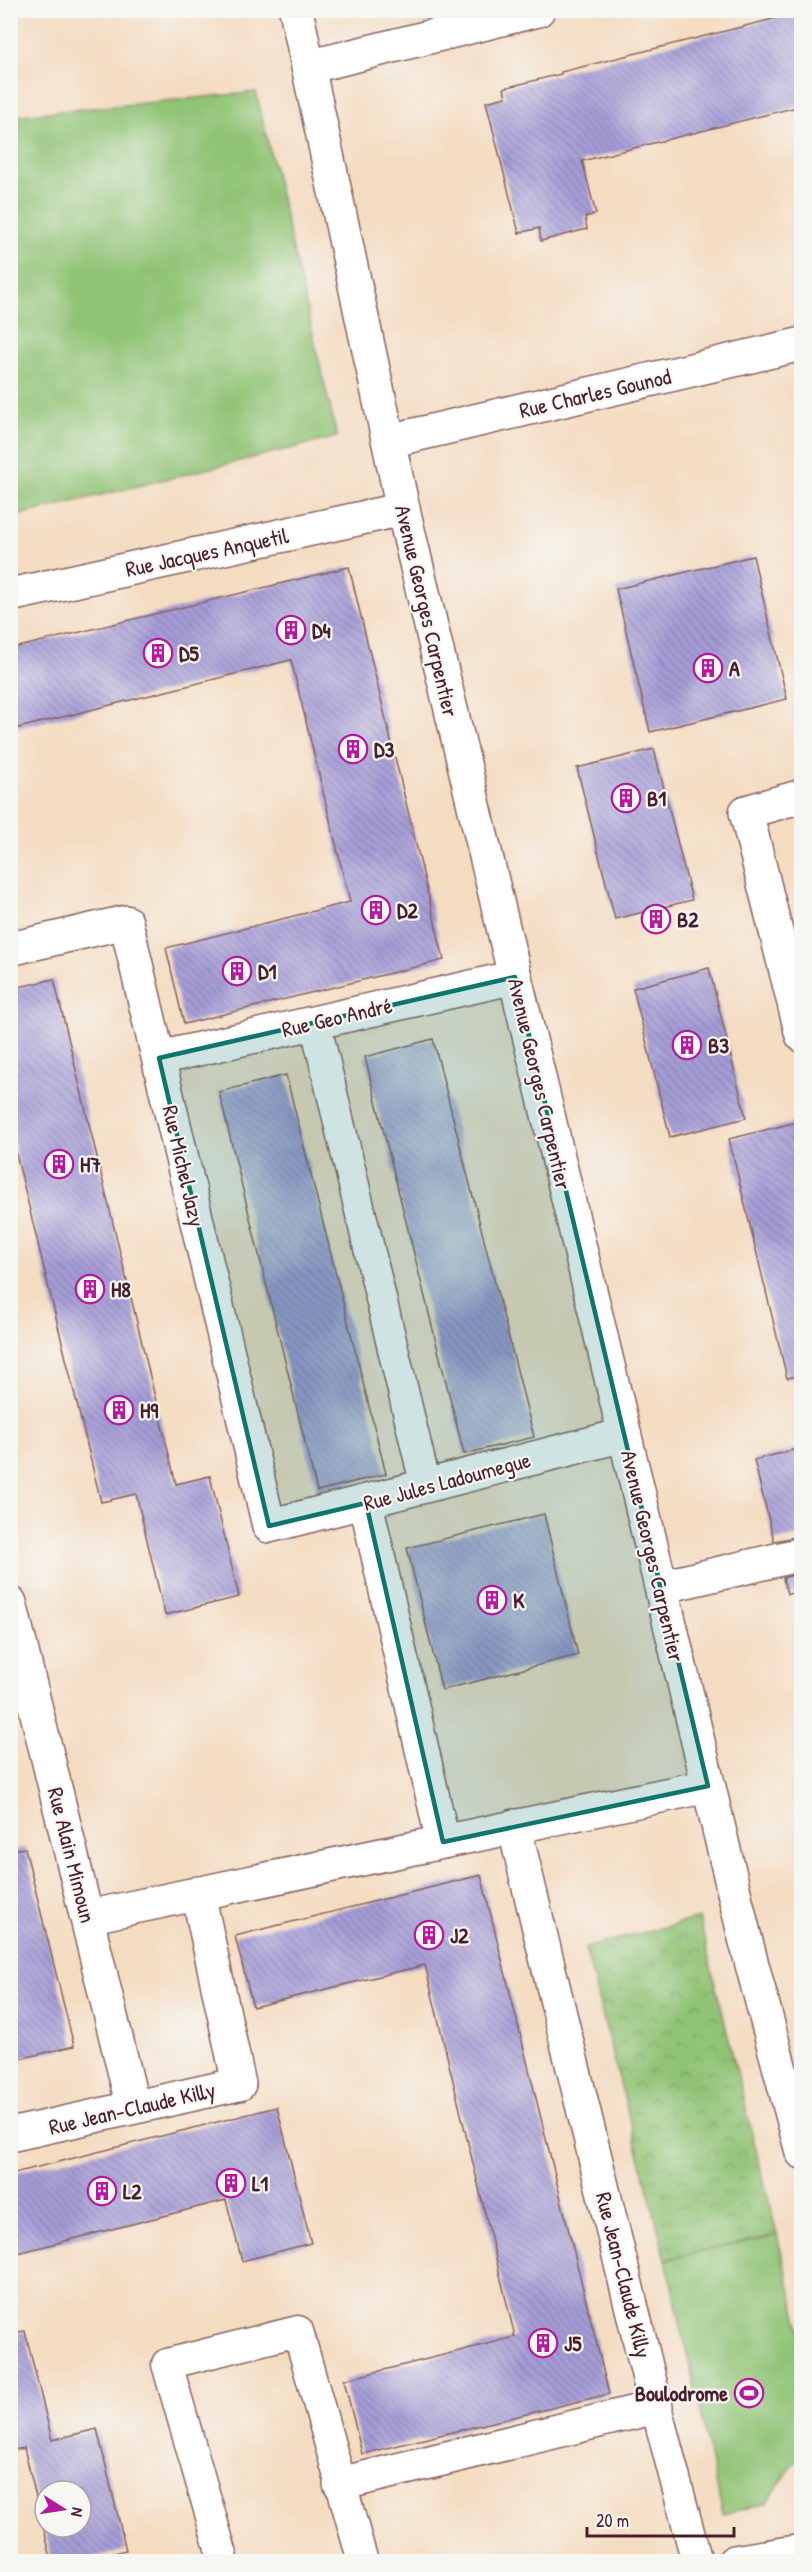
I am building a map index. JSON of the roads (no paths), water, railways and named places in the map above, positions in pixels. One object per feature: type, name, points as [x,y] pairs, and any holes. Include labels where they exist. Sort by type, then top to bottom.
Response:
[{"type":"street","name":"Avenue Georges Carpentier","points":[[296,10],[403,509],[708,1786],[801,2152]]},
{"type":"street","points":[[308,66],[538,10]]},
{"type":"street","name":"Rue Charles Gounod","points":[[389,441],[801,344]]},
{"type":"street","name":"Rue Jacques Anquetil","points":[[10,595],[403,509]]},
{"type":"street","points":[[801,796],[746,812],[801,1035]]},
{"type":"street","name":"Rue Michel Jazy","points":[[10,949],[126,922],[269,1526]]},
{"type":"street","name":"Rue Geo André","points":[[159,1058],[515,977]]},
{"type":"street","name":"Rue Jules Ladoumegue","points":[[269,1526],[624,1436]]},
{"type":"street","points":[[366,1503],[444,1842]]},
{"type":"street","points":[[661,1587],[801,1554]]},
{"type":"street","name":"Rue Alain Mimoun","points":[[10,1603],[133,2107]]},
{"type":"street","points":[[87,1917],[708,1786]]},
{"type":"street","name":"Rue Jean-Claude Killy","points":[[514,1826],[656,2407]]},
{"type":"street","name":"Rue Jean-Claude Killy","points":[[10,2135],[239,2084],[198,1893]]},
{"type":"street","points":[[340,2484],[656,2407]]},
{"type":"street","points":[[734,2562],[801,2551]]},
{"type":"lane","points":[[315,1022],[426,1487]]},
{"type":"lane","points":[[224,2562],[168,2364],[298,2331],[363,2562]]},
{"type":"lane","points":[[656,2407],[697,2562]]},
{"type":"place","name":"D4","points":[[291,630]]},
{"type":"place","name":"D5","points":[[158,653]]},
{"type":"place","name":"A","points":[[708,668]]},
{"type":"place","name":"D3","points":[[353,749]]},
{"type":"place","name":"B1","points":[[626,798]]},
{"type":"place","name":"D2","points":[[376,910]]},
{"type":"place","name":"B2","points":[[656,919]]},
{"type":"place","name":"D1","points":[[237,971]]},
{"type":"place","name":"B3","points":[[687,1045]]},
{"type":"place","name":"H7","points":[[59,1164]]},
{"type":"place","name":"H8","points":[[90,1289]]},
{"type":"place","name":"H9","points":[[119,1410]]},
{"type":"place","name":"K","points":[[492,1600]]},
{"type":"place","name":"J2","points":[[429,1935]]},
{"type":"place","name":"L1","points":[[231,2183]]},
{"type":"place","name":"L2","points":[[102,2191]]},
{"type":"place","name":"J5","points":[[543,2343]]},
{"type":"place","name":"Boulodrome","points":[[749,2393]]}]
